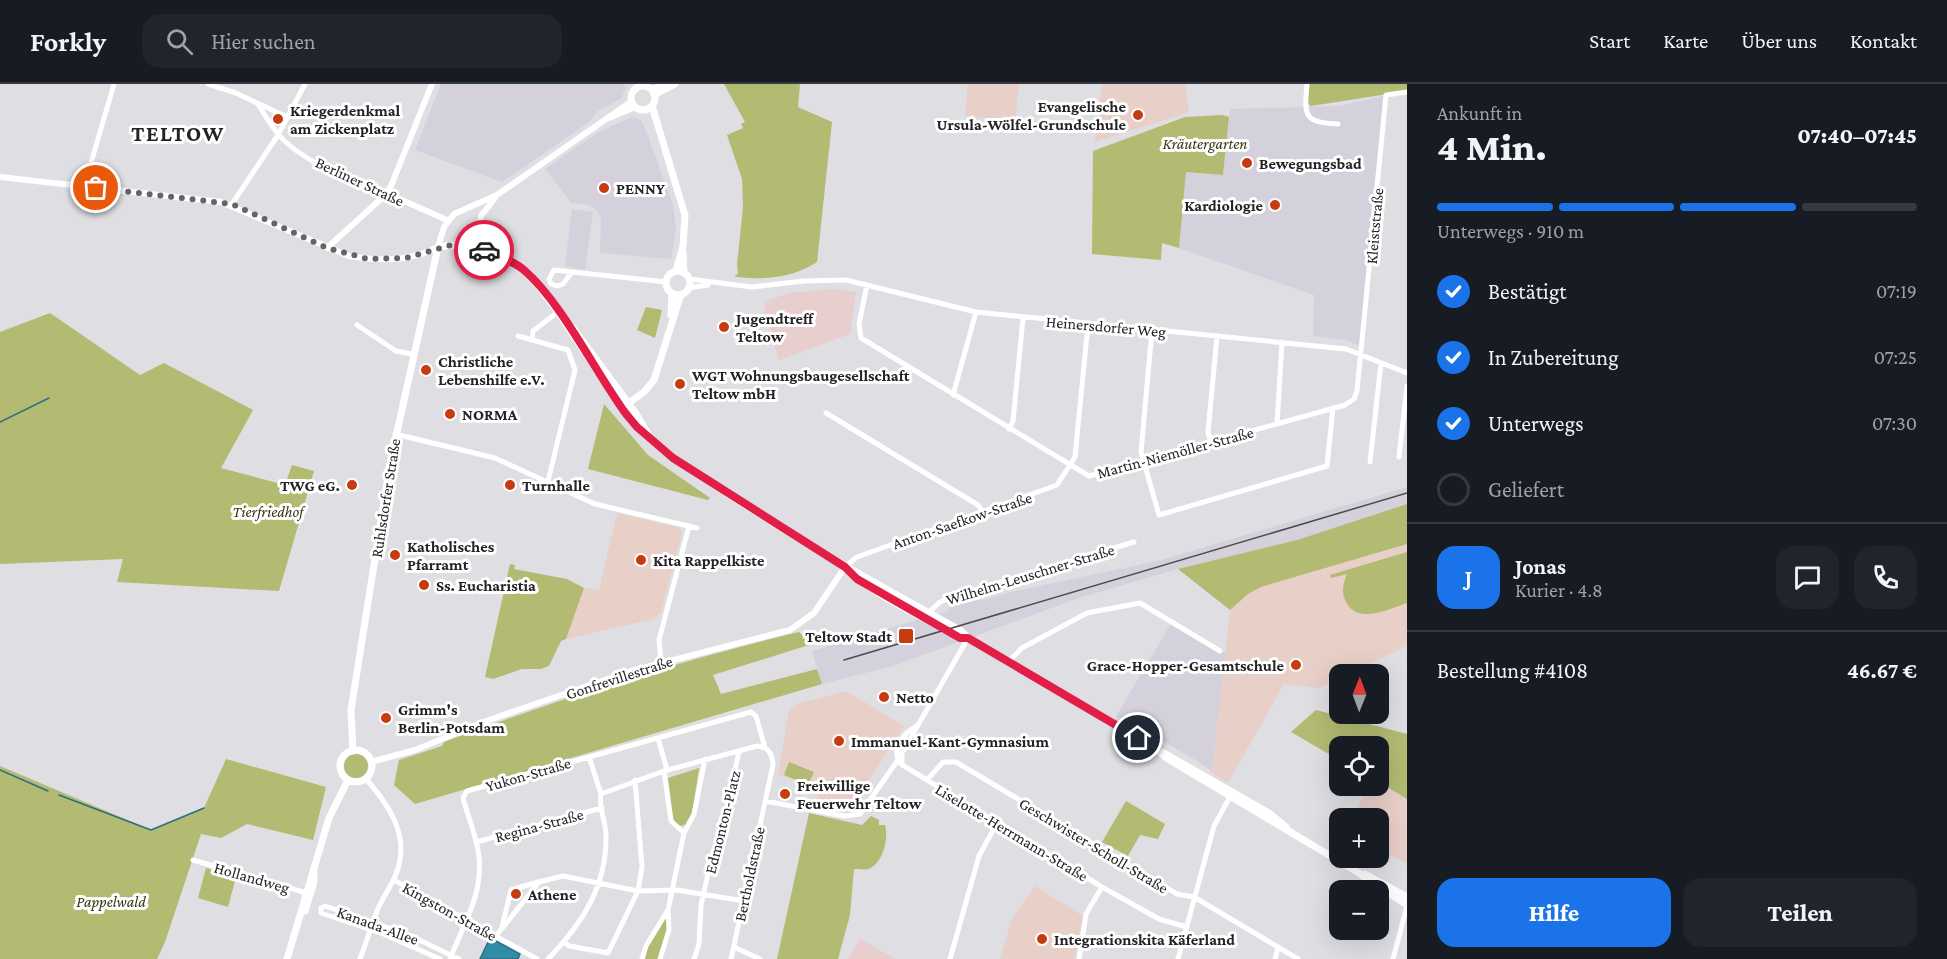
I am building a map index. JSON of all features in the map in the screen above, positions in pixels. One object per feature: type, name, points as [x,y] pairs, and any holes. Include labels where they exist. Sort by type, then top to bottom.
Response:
[{"type":"main road","points":[[665,84],[653,93],[652,106],[657,129],[683,205],[686,226],[676,272]]},
{"type":"main road","points":[[657,129],[644,110],[633,104],[637,86],[653,93],[675,84]]},
{"type":"main road","points":[[644,110],[652,106]]},
{"type":"main road","points":[[438,247],[455,244],[476,247],[524,270],[581,338],[629,404],[649,436]]},
{"type":"main road","points":[[676,294],[689,288],[683,246]]},
{"type":"main road","name":"Ruhlsdorfer Straße","points":[[353,751],[351,710],[395,434],[438,247]]},
{"type":"main road","points":[[622,408],[654,380],[676,294],[667,282],[669,275],[676,272],[687,276]]},
{"type":"main road","points":[[558,312],[622,408],[637,427],[673,458],[845,567],[861,573],[929,612],[1008,662],[1157,749],[1173,756],[1232,795],[1269,813],[1290,831],[1407,905]]},
{"type":"main road","points":[[845,567],[857,579],[918,615],[960,638],[968,638]]},
{"type":"main road","points":[[353,751],[366,754],[371,762],[370,774],[366,778],[357,782],[343,776],[340,765],[344,756],[353,751]]},
{"type":"main road","points":[[287,959],[329,818],[348,780]]},
{"type":"main road","points":[[1354,870],[1379,880],[1407,897]]},
{"type":"street","points":[[84,187],[114,84]]},
{"type":"street","points":[[208,84],[236,93],[287,117]]},
{"type":"street","points":[[232,204],[278,135],[305,84]]},
{"type":"street","points":[[327,248],[386,193],[432,84]]},
{"type":"street","points":[[1307,84],[1305,112],[1308,118],[1338,124]]},
{"type":"street","name":"Kleiststraße","points":[[1362,356],[1386,95],[1407,92]]},
{"type":"street","points":[[258,104],[278,135]]},
{"type":"street","points":[[0,177],[232,204],[327,248],[358,258],[389,260],[423,255],[438,247],[447,220],[464,209],[497,195],[603,121],[633,104]]},
{"type":"street","name":"Berliner Straße","points":[[278,135],[288,145],[331,170],[447,220]]},
{"type":"street","points":[[476,247],[481,216],[497,195]]},
{"type":"street","points":[[572,272],[667,282]]},
{"type":"street","points":[[687,276],[715,285]]},
{"type":"street","name":"Heinersdorfer Weg","points":[[715,285],[764,287],[835,279],[976,312],[1346,350],[1407,374]]},
{"type":"street","points":[[689,288],[715,285]]},
{"type":"street","name":"Martin-Niemöller-Straße","points":[[867,285],[858,324],[861,338],[1089,476],[1333,408],[1354,399],[1362,356]]},
{"type":"street","points":[[532,339],[533,331],[558,312]]},
{"type":"street","points":[[953,395],[976,312]]},
{"type":"street","points":[[1009,429],[1013,421],[1023,318]]},
{"type":"street","points":[[1070,464],[1075,457],[1088,324]]},
{"type":"street","points":[[357,325],[396,351],[412,354]]},
{"type":"street","points":[[1152,330],[1141,452],[1159,515],[1327,466],[1333,408]]},
{"type":"street","points":[[518,336],[568,351],[575,370],[548,481]]},
{"type":"street","points":[[1211,443],[1208,432],[1217,336]]},
{"type":"street","points":[[1276,424],[1282,342]]},
{"type":"street","points":[[1370,462],[1381,363]]},
{"type":"street","points":[[1399,457],[1407,386]]},
{"type":"street","points":[[826,413],[978,505],[983,512]]},
{"type":"street","points":[[395,434],[495,458],[595,504],[697,528]]},
{"type":"street","name":"Anton-Saefkow-Straße","points":[[845,567],[857,557],[1054,488],[1070,464]]},
{"type":"street","points":[[661,662],[659,639],[688,526]]},
{"type":"street","name":"Wilhelm-Leuschner-Straße","points":[[929,612],[939,602],[958,595],[1134,542]]},
{"type":"street","name":"Gonfrevillestraße","points":[[371,762],[415,750],[489,720],[661,662],[783,633],[797,627],[819,607],[845,567]]},
{"type":"street","points":[[1008,662],[1022,648],[1087,613],[1140,603],[1220,651]]},
{"type":"street","points":[[905,766],[901,757],[968,638]]},
{"type":"street","name":"Yukon-Straße","points":[[476,842],[463,798],[467,791],[751,712],[756,716],[765,748]]},
{"type":"street","points":[[765,801],[844,816],[860,814],[898,760],[896,754],[900,742],[907,732],[917,726]]},
{"type":"street","points":[[658,738],[665,770],[671,821],[684,833]]},
{"type":"street","points":[[602,794],[665,770],[757,746],[765,748]]},
{"type":"street","name":"Bertholdstraße","points":[[731,959],[772,765],[772,755],[765,748]]},
{"type":"street","name":"Edmonton-Platz","points":[[694,959],[699,944],[701,905],[713,852],[721,839],[739,751]]},
{"type":"street","points":[[548,959],[564,942],[588,908],[599,883],[606,835],[602,794],[597,787],[589,757]]},
{"type":"street","name":"Edmonton-Platz","points":[[668,910],[684,833],[694,814],[705,759]]},
{"type":"street","name":"Liselotte-Herrmann-Straße","points":[[898,760],[1102,887],[1159,919],[1187,927]]},
{"type":"street","name":"Geschwister-Scholl-Straße","points":[[927,780],[943,762],[956,762],[1177,894],[1194,897],[1298,959]]},
{"type":"street","points":[[360,959],[374,921],[394,880],[401,852],[398,826],[384,801],[366,778]]},
{"type":"street","points":[[564,942],[569,946],[608,953],[638,891],[642,852],[635,780]]},
{"type":"street","points":[[1179,959],[1214,826],[1232,795]]},
{"type":"street","name":"Regina-Straße","points":[[476,842],[602,808]]},
{"type":"street","points":[[950,959],[979,856],[997,823]]},
{"type":"street","points":[[451,956],[467,921],[479,883],[479,854],[476,842]]},
{"type":"street","name":"Hollandweg","points":[[193,860],[308,893]]},
{"type":"street","points":[[501,929],[511,890],[563,876],[638,891],[705,893],[744,901]]},
{"type":"street","name":"Kingston-Straße","points":[[394,880],[537,959]]},
{"type":"street","points":[[496,936],[539,882]]},
{"type":"street","points":[[1079,959],[1086,914],[1102,887]]},
{"type":"street","points":[[1393,959],[1407,905]]},
{"type":"street","name":"Kanada-Allee","points":[[440,959],[371,929],[323,914],[321,908],[325,906],[374,921],[459,959]]},
{"type":"street","points":[[642,959],[646,946],[668,910]]},
{"type":"street","points":[[660,959],[669,930],[668,910]]},
{"type":"street","points":[[734,947],[760,959]]},
{"type":"street","points":[[1275,959],[1278,947]]},
{"type":"shaded area","points":[[441,84],[624,84],[626,88],[621,99],[598,111],[588,123],[502,182],[415,150]]},
{"type":"shaded area","points":[[968,84],[1019,84],[1015,121],[965,116]]},
{"type":"shaded area","name":"Evangelische Ursula-Wölfel-Grundschule","points":[[1102,84],[1185,84],[1189,112],[1095,142]]},
{"type":"shaded area","points":[[1386,95],[1362,347],[1347,340],[1313,336],[1314,295],[1179,248],[1186,171],[1223,175],[1230,109],[1340,106]]},
{"type":"shaded area","points":[[632,117],[641,120],[645,128],[673,205],[676,229],[671,259],[600,253],[601,219],[596,210],[589,205],[571,203],[545,169],[597,133]]},
{"type":"shaded area","points":[[572,209],[593,212],[585,270],[565,266]]},
{"type":"shaded area","points":[[832,289],[856,292],[850,334],[779,360],[763,302],[790,293]]},
{"type":"shaded area","points":[[1407,487],[1407,504],[1297,540],[1178,569],[1082,597],[893,666],[822,684],[812,651],[948,611],[951,605],[964,599],[984,600],[1011,592],[1161,560]]},
{"type":"shaded area","name":"Kita Rappelkiste","points":[[617,513],[680,528],[682,532],[661,612],[654,619],[566,639],[584,588],[599,590]]},
{"type":"shaded area","name":"Grace-Hopper-Gesamtschule","points":[[1407,544],[1407,646],[1369,664],[1329,664],[1329,683],[1319,688],[1284,684],[1228,783],[1212,773],[1230,610],[1248,594],[1261,587]]},
{"type":"shaded area","points":[[1172,622],[1226,654],[1212,773],[1184,753],[1116,716]]},
{"type":"shaded area","name":"Immanuel-Kant-Gymnasium","points":[[846,691],[904,726],[848,813],[818,808],[818,796],[810,791],[811,787],[778,774],[789,710],[797,704]]},
{"type":"shaded area","points":[[1389,788],[1407,799],[1407,864],[1389,854],[1389,808],[1357,808],[1364,796],[1389,796]]},
{"type":"shaded area","name":"Integrationskita Käferland","points":[[1035,886],[1083,916],[1075,959],[1000,959],[1012,919]]},
{"type":"shaded area","points":[[860,939],[892,957],[896,959],[848,959]]},
{"type":"green space","points":[[724,84],[800,84],[798,107],[832,122],[817,262],[798,272],[768,278],[736,277],[735,275],[738,274],[743,207],[742,179],[727,135],[743,128],[741,124],[745,122]]},
{"type":"green space","points":[[1309,84],[1407,84],[1407,91],[1311,106],[1307,103]]},
{"type":"green space","name":"Kräutergarten","points":[[1223,115],[1229,117],[1223,175],[1186,172],[1179,248],[1162,243],[1161,260],[1092,254],[1093,151],[1185,117]]},
{"type":"green space","points":[[646,307],[662,310],[655,338],[637,330]]},
{"type":"green space","name":"Tierfriedhof","points":[[50,313],[140,375],[164,363],[253,410],[221,468],[285,485],[292,465],[314,471],[279,591],[117,582],[123,559],[0,564],[0,332]]},
{"type":"green space","points":[[604,404],[648,455],[710,498],[708,500],[588,469]]},
{"type":"green space","points":[[1407,504],[1407,544],[1261,587],[1248,594],[1230,610],[1178,569],[1297,540]]},
{"type":"green space","points":[[1407,552],[1407,603],[1383,611],[1366,614],[1351,609],[1343,595],[1347,574],[1331,578],[1330,575]]},
{"type":"green space","points":[[510,564],[515,565],[514,569],[567,579],[584,588],[566,639],[561,641],[549,666],[541,669],[522,669],[493,679],[485,677]]},
{"type":"green space","points":[[799,632],[812,644],[713,675],[721,694],[817,669],[822,684],[415,804],[394,785],[399,760],[442,746],[444,742],[620,681]]},
{"type":"green space","points":[[1316,710],[1329,713],[1329,724],[1369,724],[1407,734],[1407,799],[1389,788],[1389,736],[1329,736],[1329,754],[1291,732]]},
{"type":"green space","points":[[356,754],[364,758],[368,766],[364,774],[356,778],[348,774],[344,766],[348,758]]},
{"type":"green space","name":"Pappelwald","points":[[226,759],[326,787],[313,840],[247,824],[221,838],[201,834],[165,942],[157,959],[0,959],[0,766],[151,830],[204,808]]},
{"type":"green space","points":[[789,762],[814,772],[808,785],[784,775]]},
{"type":"green space","points":[[699,768],[692,814],[685,825],[677,826],[673,818],[668,778]]},
{"type":"green space","points":[[1126,801],[1165,824],[1158,839],[1140,835],[1128,856],[1102,842]]},
{"type":"green space","points":[[809,813],[862,825],[871,816],[879,820],[879,825],[885,825],[884,850],[874,866],[869,869],[854,869],[850,915],[838,959],[777,959]]},
{"type":"green space","points":[[206,868],[236,877],[228,907],[198,898]]},
{"type":"green space","points":[[664,918],[668,919],[666,938],[658,959],[645,959],[647,948]]},
{"type":"water","points":[[490,938],[520,954],[518,959],[480,959]]},
{"type":"waterway","points":[[0,422],[49,398]]},
{"type":"waterway","points":[[0,770],[48,791]]},
{"type":"waterway","points":[[59,795],[151,830],[204,808]]},
{"type":"tram line","points":[[844,660],[1407,493]]},
{"type":"way so far","points":[[96,188],[232,204],[349,256],[389,260],[423,255],[438,247],[455,244],[484,250]]},
{"type":"place","name":"Evangelische Ursula-Wölfel-Grundschule","points":[[1138,115]]},
{"type":"place","name":"Kriegerdenkmal am Zickenplatz","points":[[278,119]]},
{"type":"place","name":"Bewegungsbad","points":[[1247,163]]},
{"type":"place","name":"PENNY","points":[[604,188]]},
{"type":"place","name":"Kardiologie","points":[[1275,205]]},
{"type":"place","name":"Jugendtreff Teltow","points":[[724,327]]},
{"type":"place","name":"Christliche Lebenshilfe e.V.","points":[[426,370]]},
{"type":"place","name":"WGT Wohnungsbaugesellschaft Teltow mbH","points":[[680,384]]},
{"type":"place","name":"NORMA","points":[[450,414]]},
{"type":"place","name":"TWG eG.","points":[[352,485]]},
{"type":"place","name":"Turnhalle","points":[[510,485]]},
{"type":"place","name":"Katholisches Pfarramt","points":[[395,555]]},
{"type":"place","name":"Kita Rappelkiste","points":[[641,560]]},
{"type":"place","name":"Ss. Eucharistia","points":[[424,585]]},
{"type":"place","name":"Teltow Stadt","points":[[906,636]]},
{"type":"place","name":"Grace-Hopper-Gesamtschule","points":[[1296,665]]},
{"type":"place","name":"Netto","points":[[884,697]]},
{"type":"place","name":"Grimm's Berlin-Potsdam","points":[[386,718]]},
{"type":"place","name":"Immanuel-Kant-Gymnasium","points":[[839,741]]},
{"type":"place","name":"Freiwillige Feuerwehr Teltow","points":[[785,794]]},
{"type":"place","name":"Athene","points":[[516,894]]},
{"type":"place","name":"Integrationskita Käferland","points":[[1042,939]]},
{"type":"district","name":"TELTOW","points":[[178,133]]},
{"type":"route","points":[[484,250],[524,270],[558,312],[609,392],[626,414],[637,427],[673,458],[845,567],[857,579],[895,602],[960,638],[968,638],[1138,738]]}]
